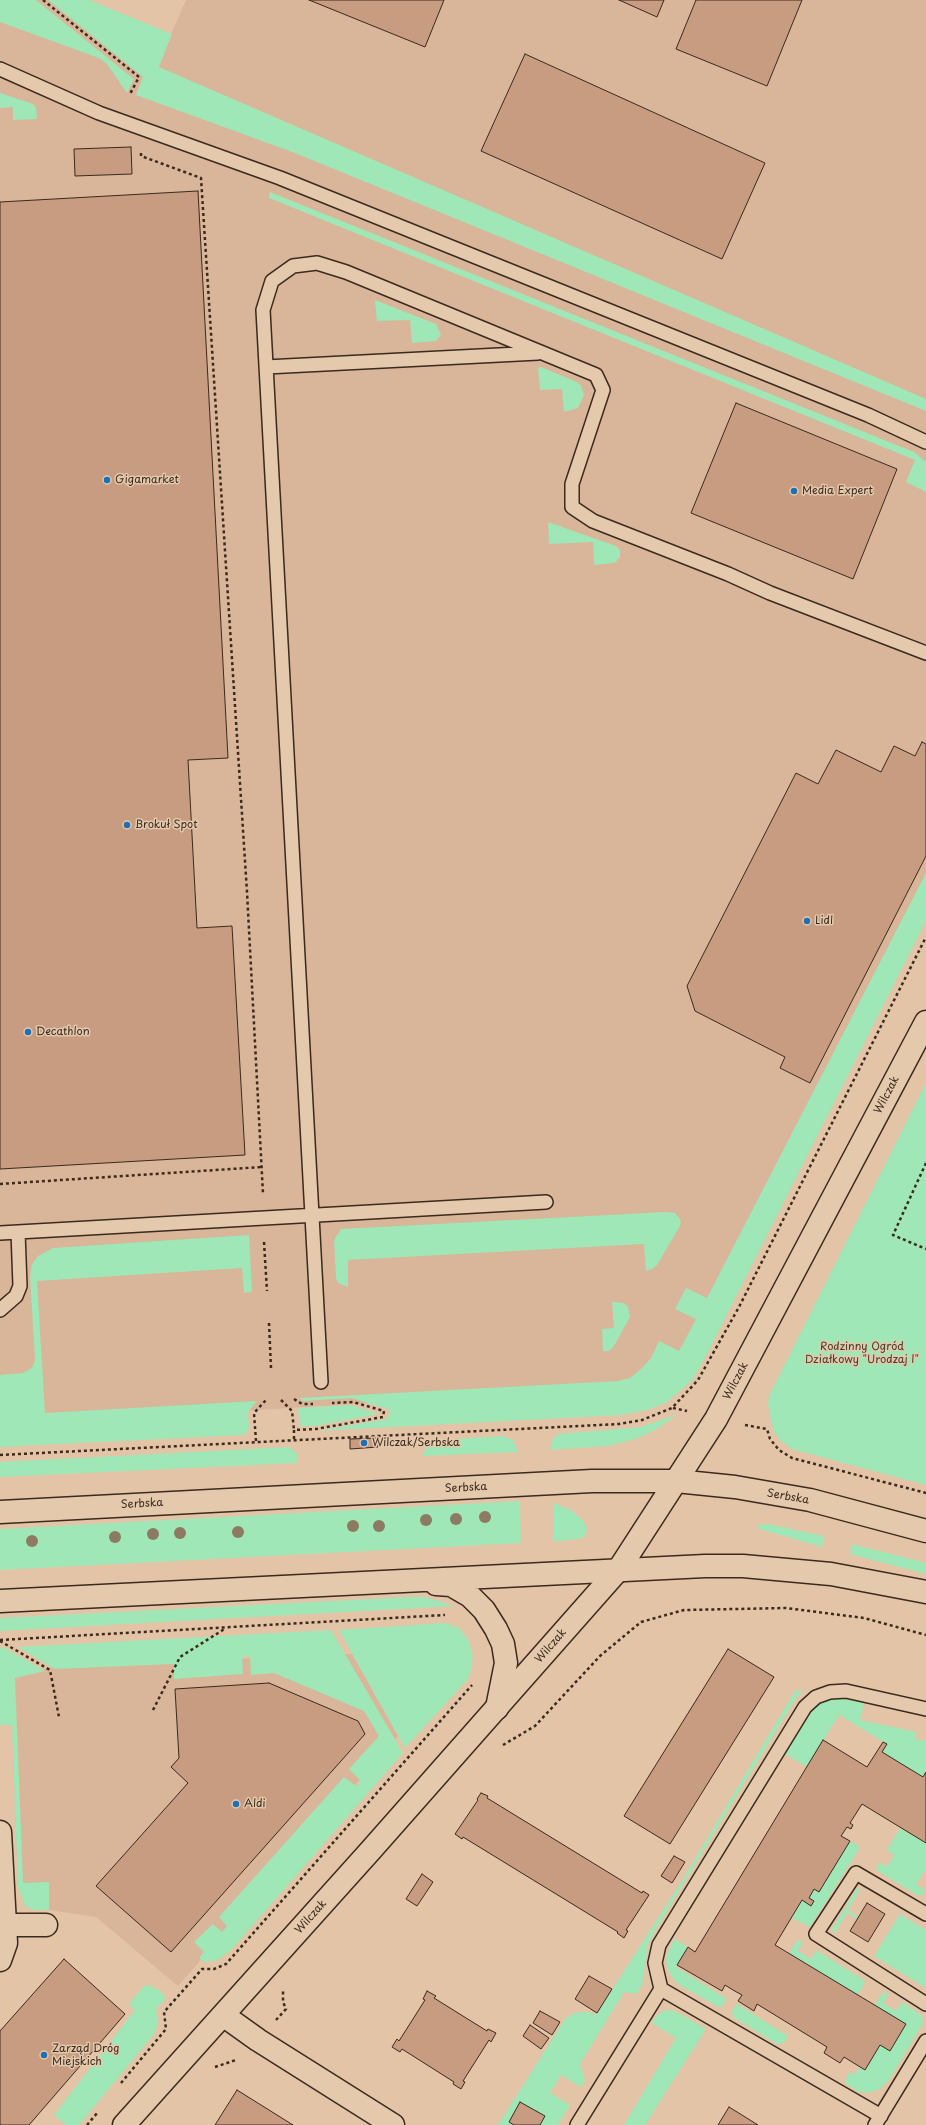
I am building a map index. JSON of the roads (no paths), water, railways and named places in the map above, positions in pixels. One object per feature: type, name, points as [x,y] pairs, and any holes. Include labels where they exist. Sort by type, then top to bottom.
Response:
[{"type":"street","name":"Wilczak","points":[[127,2124],[619,1569],[716,1418],[926,1024]]},
{"type":"street","name":"Serbska","points":[[0,1512],[592,1481],[676,1481],[735,1487],[810,1500],[926,1531]]},
{"type":"street","points":[[0,1601],[619,1569],[705,1566],[750,1567],[830,1574],[926,1592]]},
{"type":"street","points":[[407,1580],[451,1585],[470,1596],[484,1610],[496,1629],[504,1650],[506,1663],[497,1708]]},
{"type":"street","points":[[0,1832],[6,1943],[0,1960]]},
{"type":"street","points":[[5,1925],[46,1925]]},
{"type":"street","points":[[223,2015],[258,2040],[393,2125]]},
{"type":"lane","points":[[0,69],[99,113],[280,178],[868,415],[926,442]]},
{"type":"lane","points":[[322,1382],[263,310],[272,281],[293,266],[317,264],[346,272],[596,375],[603,390],[572,484],[572,507],[593,520],[728,574],[770,593],[926,653]]},
{"type":"lane","points":[[266,368],[543,352]]},
{"type":"lane","points":[[0,1233],[546,1202]]},
{"type":"lane","points":[[0,1310],[16,1296],[20,1286],[18,1232]]},
{"type":"lane","points":[[577,2125],[661,1989],[655,1963],[659,1945],[805,1707],[816,1697],[830,1692],[846,1691],[926,1709]]},
{"type":"lane","points":[[926,1914],[856,1873],[816,1934],[926,2004]]},
{"type":"lane","points":[[661,1989],[878,2120],[926,2041]]},
{"type":"place","name":"Gigamarket","points":[[107,480]]},
{"type":"place","name":"Media Expert","points":[[794,491]]},
{"type":"place","name":"Brokuł Spot","points":[[127,825]]},
{"type":"place","name":"Lidl","points":[[807,921]]},
{"type":"place","name":"Decathlon","points":[[28,1032]]},
{"type":"place","name":"Wilczak/Serbska","points":[[364,1443]]},
{"type":"place","name":"Aldi","points":[[236,1804]]},
{"type":"place","name":"Zarząd Dróg Miejskich","points":[[44,2055]]},
{"type":"park label","name":"Rodzinny Ogród Działkowy \"Urodzaj I\"","points":[[862,1353]]}]
